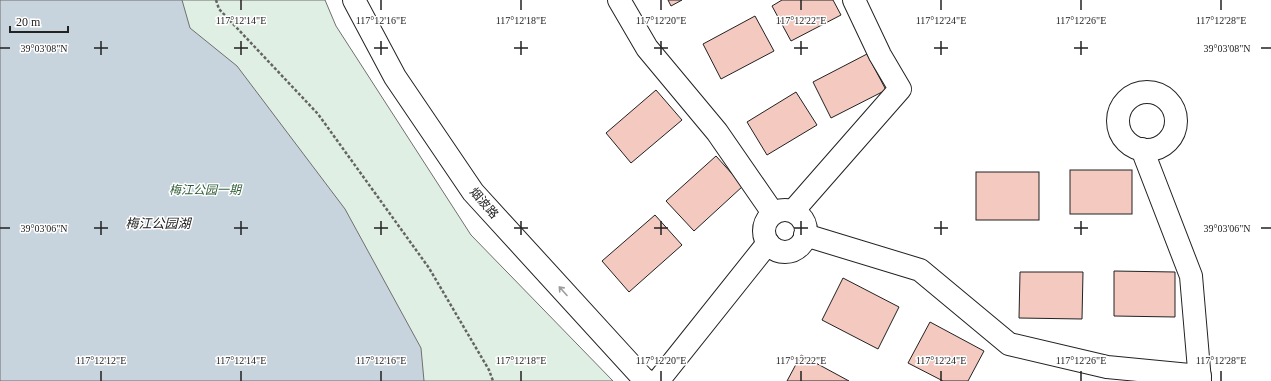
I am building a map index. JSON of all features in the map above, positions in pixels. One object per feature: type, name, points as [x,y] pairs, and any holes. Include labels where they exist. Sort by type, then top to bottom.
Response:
[{"type":"street","name":"烟波路","points":[[338,0],[435,162],[488,230],[627,381]]},
{"type":"street","name":"烟波路","points":[[354,0],[395,77],[473,192],[631,366],[647,381]]},
{"type":"street","points":[[620,0],[647,48],[716,132],[783,212],[799,215],[804,221],[806,228],[803,242],[792,251],[785,252],[778,251],[768,243],[764,230],[768,218],[783,212],[900,89],[880,55],[854,0]]},
{"type":"street","points":[[805,235],[920,270],[1009,344],[1107,367],[1200,378],[1191,276],[1142,149]]},
{"type":"street","points":[[658,381],[768,243]]},
{"type":"path","points":[[216,0],[219,9],[318,114],[429,268],[489,370],[493,381]]},
{"type":"green space","name":"梅江公园湖","points":[[0,0],[325,0],[336,26],[471,235],[613,381],[0,381]]},
{"type":"water","name":"梅江公园湖","points":[[0,0],[182,0],[190,28],[237,66],[345,209],[421,348],[424,381],[0,381]]},
{"type":"building","points":[[668,0],[682,0],[671,6]]},
{"type":"building","points":[[782,0],[833,0],[841,15],[791,41],[772,6]]},
{"type":"building","points":[[755,16],[774,51],[721,79],[703,44]]},
{"type":"building","points":[[867,54],[886,90],[831,118],[813,82]]},
{"type":"building","points":[[656,90],[682,120],[631,163],[606,133]]},
{"type":"building","points":[[796,92],[817,125],[767,155],[747,122]]},
{"type":"building","points":[[716,156],[743,186],[694,231],[666,201]]},
{"type":"building","points":[[1070,170],[1132,170],[1132,214],[1070,214]]},
{"type":"building","points":[[976,172],[1039,172],[1039,220],[976,220]]},
{"type":"building","points":[[655,215],[682,245],[629,292],[602,261]]},
{"type":"building","points":[[1114,271],[1175,272],[1175,317],[1114,316]]},
{"type":"building","points":[[1020,272],[1083,272],[1082,319],[1019,318]]},
{"type":"building","points":[[843,278],[899,307],[878,349],[822,320]]},
{"type":"building","points":[[930,322],[984,351],[968,381],[943,381],[908,363]]},
{"type":"building","points":[[801,355],[849,381],[787,381]]},
{"type":"park label","name":"梅江公园一期","points":[[205,190]]}]
